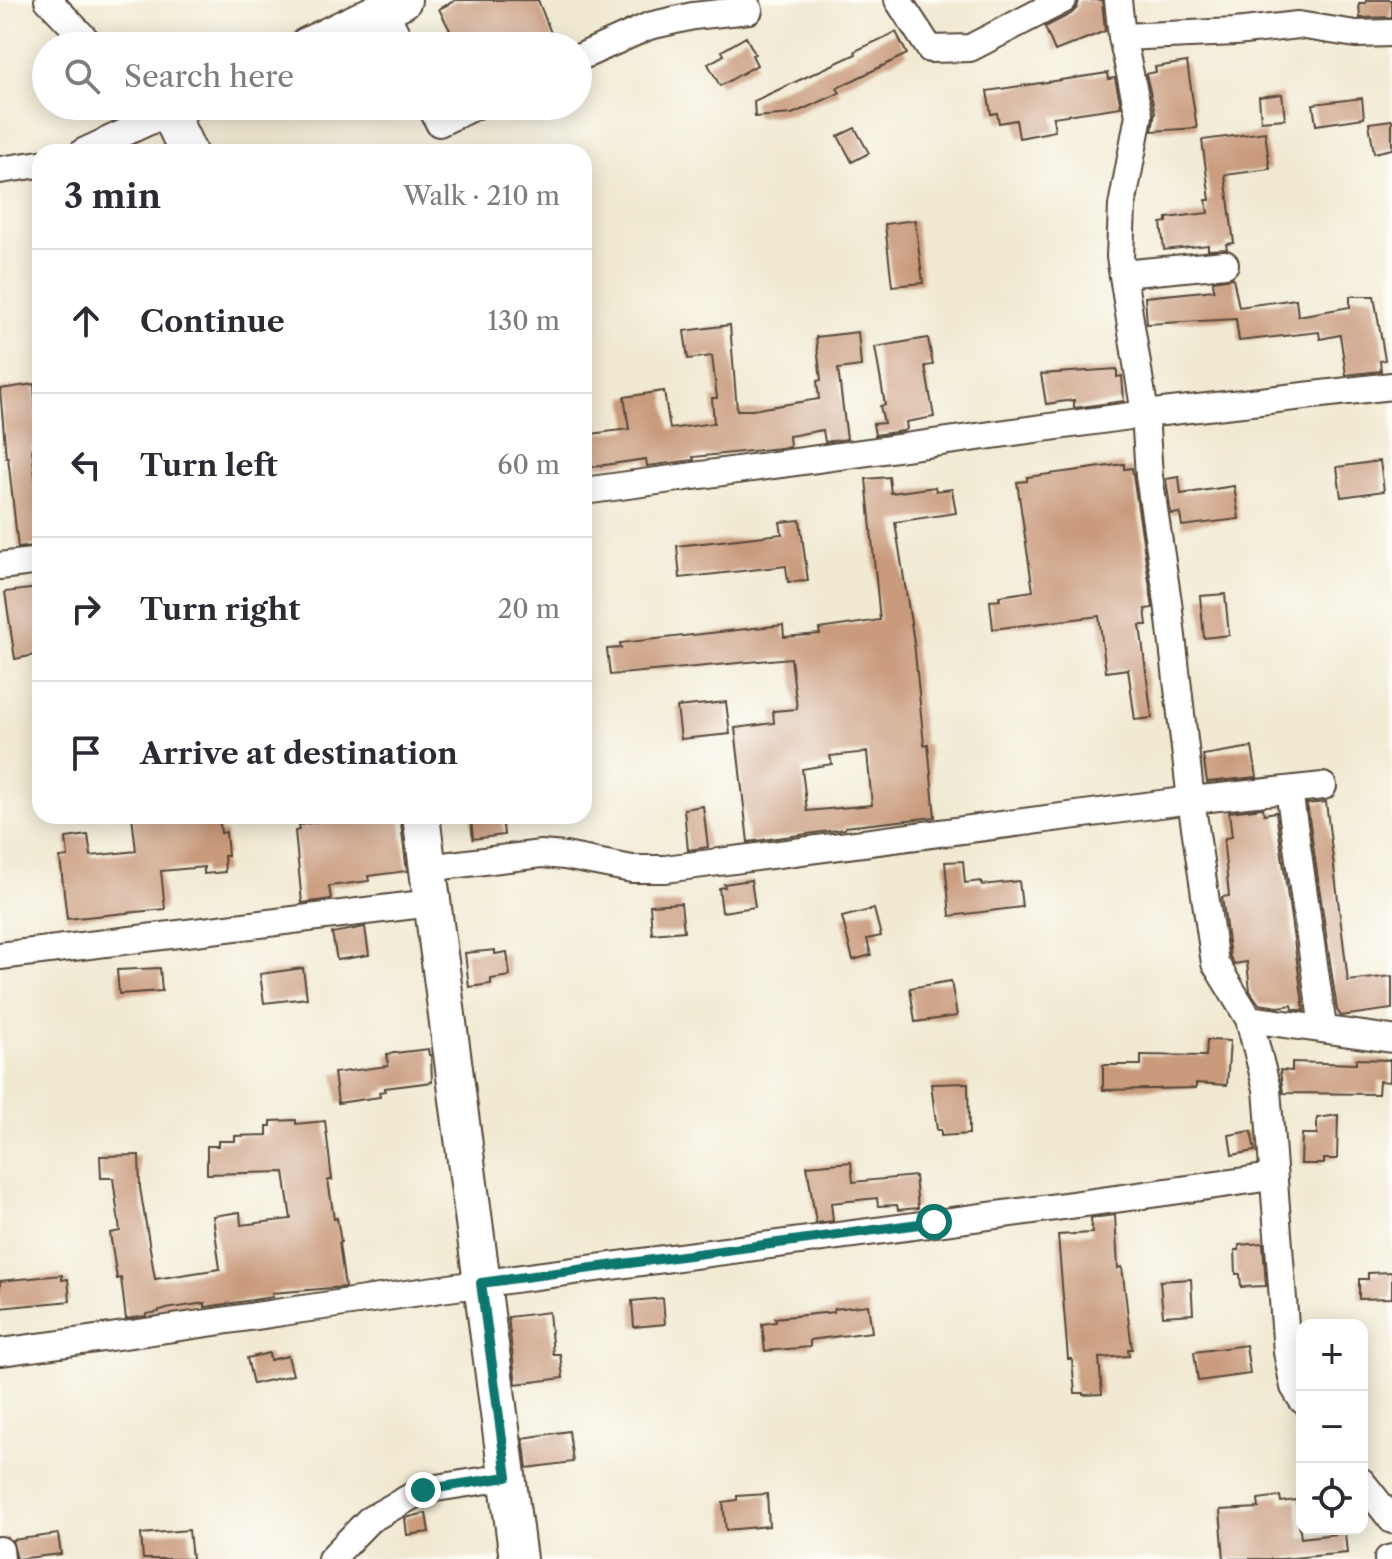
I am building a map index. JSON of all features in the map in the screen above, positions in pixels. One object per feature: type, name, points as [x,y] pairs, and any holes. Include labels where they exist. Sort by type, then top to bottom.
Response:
[{"type":"street","points":[[48,0],[79,32]]},
{"type":"street","points":[[898,0],[930,49],[970,48],[1063,0]]},
{"type":"street","points":[[1118,0],[1122,37],[1139,115],[1122,206],[1120,257],[1145,414],[1149,476],[1215,963],[1249,1019],[1267,1089],[1287,1352],[1296,1391]]},
{"type":"street","points":[[592,52],[649,26],[755,3]]},
{"type":"street","points":[[336,32],[393,4],[399,32]]},
{"type":"street","points":[[1122,37],[1235,32],[1298,25],[1356,34],[1392,33]]},
{"type":"street","points":[[99,144],[146,120]]},
{"type":"street","points":[[175,120],[185,144]]},
{"type":"street","points":[[0,170],[32,165]]},
{"type":"street","points":[[1123,274],[1225,264]]},
{"type":"street","points":[[592,490],[1145,414],[1392,386]]},
{"type":"street","points":[[0,566],[32,562]]},
{"type":"street","points":[[0,956],[429,886],[541,854],[632,869],[665,869],[1191,800],[1323,786]]},
{"type":"street","points":[[1289,790],[1323,1027]]},
{"type":"street","points":[[422,824],[518,1559]]},
{"type":"street","points":[[1249,1019],[1392,1039]]},
{"type":"street","points":[[0,1352],[481,1283],[1272,1177]]},
{"type":"street","points":[[331,1559],[369,1520],[423,1490],[507,1477]]},
{"type":"street","points":[[1368,1490],[1392,1520]]},
{"type":"street","points":[[0,1550],[1,1559]]},
{"type":"building","points":[[456,0],[538,0],[551,32],[451,32],[439,9]]},
{"type":"building","points":[[1079,0],[1102,0],[1105,31],[1055,51],[1045,27],[1071,14]]},
{"type":"building","points":[[1366,0],[1392,0],[1392,17],[1360,18],[1359,3],[1366,3]]},
{"type":"building","points":[[896,32],[907,54],[837,88],[840,93],[792,114],[755,117],[754,101]]},
{"type":"building","points":[[746,37],[757,65],[720,86],[708,64],[724,55],[722,51]]},
{"type":"building","points":[[1187,62],[1197,128],[1152,131],[1155,112],[1146,74],[1156,72],[1155,67]]},
{"type":"building","points":[[1108,73],[1109,79],[1115,78],[1121,107],[1053,117],[1055,131],[1019,138],[1016,120],[999,123],[997,113],[991,114],[987,91]]},
{"type":"building","points":[[1282,94],[1285,119],[1261,121],[1259,97]]},
{"type":"building","points":[[1362,98],[1364,118],[1316,125],[1313,104]]},
{"type":"building","points":[[1392,120],[1392,149],[1374,153],[1369,123]]},
{"type":"building","points":[[855,128],[869,153],[852,162],[838,136]]},
{"type":"building","points":[[1265,132],[1270,169],[1225,175],[1234,243],[1226,244],[1227,249],[1208,250],[1208,245],[1164,250],[1161,223],[1167,222],[1167,218],[1208,213],[1206,200],[1210,200],[1202,140]]},
{"type":"building","points":[[915,220],[923,283],[892,286],[885,224]]},
{"type":"building","points":[[1233,278],[1239,307],[1296,299],[1298,316],[1350,307],[1350,296],[1374,296],[1385,360],[1380,361],[1381,371],[1346,375],[1340,335],[1320,339],[1319,332],[1239,341],[1236,319],[1147,324],[1145,297],[1214,290],[1213,281]]},
{"type":"building","points":[[730,325],[737,410],[819,399],[817,381],[821,380],[816,337],[858,332],[861,366],[838,369],[847,439],[825,442],[823,430],[789,436],[790,447],[693,457],[694,460],[647,466],[646,459],[592,467],[592,434],[629,429],[624,397],[664,391],[670,429],[714,423],[712,398],[717,398],[712,356],[688,359],[684,331]]},
{"type":"building","points":[[928,338],[933,365],[925,366],[934,417],[906,422],[907,429],[903,431],[875,435],[873,424],[884,423],[880,406],[885,405],[875,347]]},
{"type":"building","points":[[1117,369],[1117,377],[1122,376],[1124,401],[1074,408],[1074,400],[1046,404],[1041,374]]},
{"type":"building","points":[[32,384],[32,546],[18,548],[0,389]]},
{"type":"building","points":[[1380,461],[1384,491],[1341,497],[1337,467]]},
{"type":"building","points":[[1124,464],[1124,469],[1132,468],[1153,608],[1145,609],[1147,625],[1140,625],[1152,718],[1135,720],[1128,669],[1106,672],[1099,616],[993,629],[990,601],[1000,600],[999,596],[1033,591],[1017,482],[1027,481],[1027,477]]},
{"type":"building","points":[[889,477],[891,493],[935,487],[936,491],[952,489],[956,513],[895,522],[914,642],[924,745],[928,744],[935,817],[748,842],[735,728],[774,723],[773,711],[797,709],[791,658],[610,675],[607,649],[621,648],[620,643],[783,625],[784,637],[820,634],[819,629],[880,620],[866,479]],"holes":[[[867,752],[872,805],[807,811],[802,769],[832,764],[830,756]]]},
{"type":"building","points":[[1179,477],[1181,494],[1234,486],[1239,519],[1182,526],[1180,513],[1171,514],[1166,479]]},
{"type":"building","points":[[800,520],[808,581],[788,582],[786,566],[680,578],[677,546],[782,534],[780,522]]},
{"type":"building","points":[[32,589],[32,656],[15,659],[5,592]]},
{"type":"building","points":[[1225,594],[1229,635],[1204,638],[1200,596]]},
{"type":"building","points":[[726,702],[730,734],[681,739],[677,707]]},
{"type":"building","points":[[1252,747],[1257,777],[1207,782],[1203,755]]},
{"type":"building","points":[[1326,802],[1348,981],[1392,976],[1392,1009],[1341,1016],[1337,1010],[1307,804]]},
{"type":"building","points":[[703,806],[708,847],[688,850],[684,809]]},
{"type":"building","points":[[1263,808],[1264,814],[1276,812],[1304,1011],[1293,1009],[1292,1005],[1278,1007],[1259,1004],[1250,991],[1247,962],[1234,964],[1230,957],[1222,897],[1229,896],[1224,846],[1225,838],[1232,837],[1229,812]]},
{"type":"building","points":[[133,824],[220,824],[221,833],[226,832],[228,856],[224,856],[225,872],[204,874],[204,867],[161,871],[165,909],[67,919],[60,858],[68,857],[66,838],[88,835],[91,856],[136,851]]},
{"type":"building","points":[[401,824],[407,871],[368,876],[369,881],[329,886],[331,899],[302,903],[295,831],[299,830],[299,825]]},
{"type":"building","points":[[472,824],[503,824],[504,835],[473,839]]},
{"type":"building","points":[[963,861],[965,883],[981,881],[982,885],[1019,881],[1022,907],[950,916],[945,862]]},
{"type":"building","points":[[751,880],[755,907],[722,912],[719,888],[725,887],[724,884]]},
{"type":"building","points":[[681,903],[684,931],[652,934],[650,905]]},
{"type":"building","points":[[874,909],[881,936],[867,939],[871,955],[853,960],[842,917]]},
{"type":"building","points":[[365,927],[369,955],[337,960],[332,933]]},
{"type":"building","points":[[495,950],[495,954],[507,952],[510,976],[491,979],[491,984],[469,987],[465,953]]},
{"type":"building","points":[[160,968],[162,991],[119,994],[117,970]]},
{"type":"building","points":[[303,968],[307,998],[264,1003],[260,974]]},
{"type":"building","points":[[951,981],[957,1016],[915,1022],[910,988]]},
{"type":"building","points":[[1207,1040],[1230,1041],[1227,1085],[1196,1083],[1196,1088],[1103,1090],[1103,1065],[1141,1065],[1141,1055],[1206,1056]]},
{"type":"building","points":[[428,1049],[432,1082],[385,1088],[385,1091],[379,1092],[380,1097],[338,1103],[334,1073],[388,1066],[387,1054]]},
{"type":"building","points":[[1356,1059],[1390,1060],[1390,1082],[1379,1081],[1378,1094],[1283,1093],[1280,1070],[1292,1071],[1292,1062],[1356,1064]]},
{"type":"building","points":[[968,1083],[969,1134],[941,1136],[941,1130],[937,1130],[931,1084]]},
{"type":"building","points":[[1338,1115],[1337,1159],[1324,1159],[1324,1164],[1301,1164],[1302,1134],[1317,1134],[1317,1118]]},
{"type":"building","points":[[296,1120],[296,1124],[325,1121],[332,1180],[328,1180],[341,1242],[345,1287],[272,1293],[273,1297],[205,1307],[205,1303],[126,1319],[121,1278],[117,1279],[110,1233],[120,1231],[113,1178],[101,1178],[100,1156],[139,1155],[140,1188],[155,1279],[220,1269],[213,1216],[240,1212],[241,1225],[291,1219],[284,1172],[207,1174],[207,1146],[218,1146],[218,1141],[235,1141],[235,1136],[267,1135],[267,1126],[271,1126],[271,1121]]},
{"type":"building","points":[[1251,1131],[1255,1151],[1232,1155],[1229,1135]]},
{"type":"building","points":[[851,1162],[853,1182],[915,1176],[918,1208],[898,1210],[897,1205],[878,1206],[877,1198],[831,1203],[833,1221],[816,1223],[807,1166]]},
{"type":"building","points":[[1115,1215],[1118,1268],[1122,1267],[1132,1349],[1128,1349],[1129,1356],[1099,1358],[1102,1394],[1083,1395],[1075,1393],[1072,1359],[1068,1359],[1058,1235],[1092,1233],[1091,1218]]},
{"type":"building","points":[[1263,1243],[1266,1286],[1241,1287],[1240,1274],[1236,1274],[1235,1250],[1239,1250],[1239,1245]]},
{"type":"building","points":[[1392,1272],[1392,1298],[1359,1299],[1359,1279],[1368,1279],[1368,1273]]},
{"type":"building","points":[[62,1275],[62,1280],[68,1279],[70,1301],[0,1308],[0,1281]]},
{"type":"building","points":[[1191,1279],[1193,1314],[1163,1316],[1160,1281]]},
{"type":"building","points":[[663,1298],[665,1324],[634,1327],[632,1301]]},
{"type":"building","points":[[868,1305],[872,1332],[810,1340],[810,1347],[765,1351],[762,1324],[776,1322],[775,1318]]},
{"type":"building","points":[[549,1312],[553,1354],[560,1354],[563,1378],[516,1384],[508,1317]]},
{"type":"building","points":[[1246,1345],[1250,1374],[1198,1381],[1194,1352]]},
{"type":"building","points":[[269,1353],[270,1360],[288,1356],[293,1375],[253,1384],[247,1358]]},
{"type":"building","points":[[569,1431],[573,1462],[527,1468],[523,1438]]},
{"type":"building","points":[[767,1494],[769,1526],[726,1530],[723,1502],[737,1500],[737,1496]]},
{"type":"building","points":[[1280,1496],[1281,1502],[1296,1500],[1296,1535],[1301,1538],[1345,1535],[1347,1553],[1281,1559],[1224,1559],[1220,1510],[1259,1508],[1258,1499]]},
{"type":"building","points":[[426,1513],[429,1532],[407,1535],[405,1518]]},
{"type":"building","points":[[189,1530],[192,1559],[143,1559],[141,1534]]},
{"type":"building","points":[[58,1534],[61,1554],[17,1559],[12,1540]]},
{"type":"route","points":[[423,1490],[507,1477],[481,1283],[934,1222]]}]
